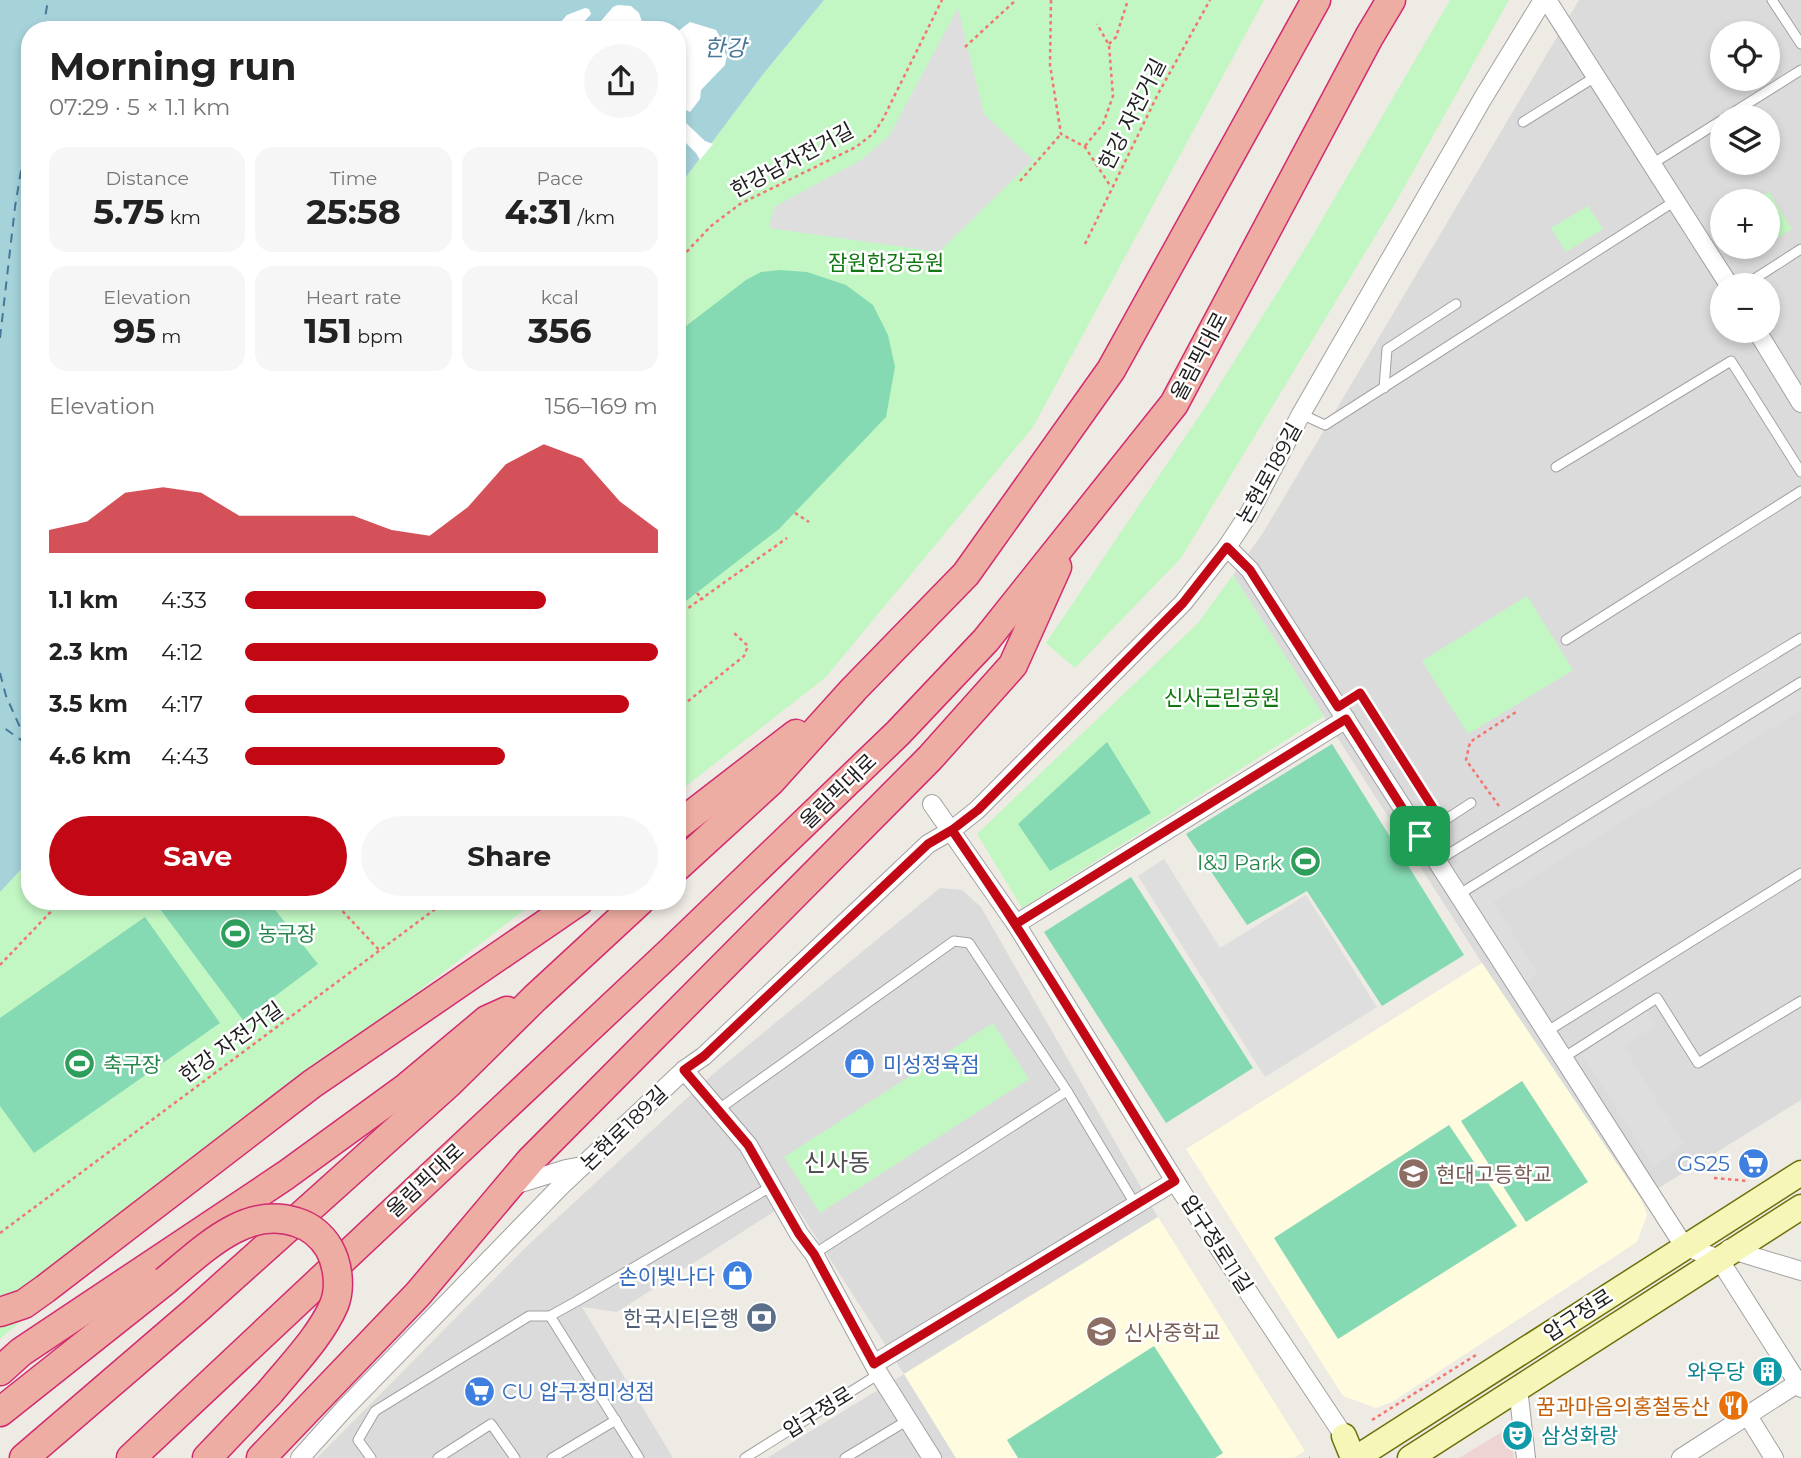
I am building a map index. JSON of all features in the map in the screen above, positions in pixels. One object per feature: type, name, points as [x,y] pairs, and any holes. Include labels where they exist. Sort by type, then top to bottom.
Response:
[{"type":"highway","points":[[686,859],[770,782],[966,574],[1111,370],[1317,0]]},
{"type":"highway","name":"올림픽대로","points":[[131,1458],[669,953],[898,733],[986,640],[1174,404],[1391,0]]},
{"type":"highway","points":[[1369,37],[1398,0]]},
{"type":"highway","points":[[261,1458],[418,1294],[530,1161],[930,758],[1013,665],[1075,527]]},
{"type":"highway","points":[[686,819],[854,690]]},
{"type":"highway","points":[[0,1312],[24,1304],[312,1084],[566,910]]},
{"type":"highway","points":[[24,1458],[195,1311],[439,1092],[630,910]]},
{"type":"highway","points":[[0,1371],[21,1352],[286,1175],[407,1087],[487,1020],[535,998]]},
{"type":"highway","points":[[0,1412],[164,1281],[238,1227],[254,1219],[273,1217],[305,1225],[319,1235],[329,1248],[337,1269],[335,1302],[323,1326],[270,1392],[207,1458]]},
{"type":"main road","name":"압구정로","points":[[1351,1451],[1801,1173]]},
{"type":"main road","name":"압구정로","points":[[1410,1458],[1801,1207]]},
{"type":"street","points":[[1545,0],[1721,273]]},
{"type":"street","name":"논현로189길","points":[[300,1458],[560,1187],[684,1070],[704,1056],[928,844],[978,810],[1183,603],[1227,547],[1250,512],[1301,414],[1483,97],[1545,0]]},
{"type":"street","points":[[1764,343],[1801,403]]},
{"type":"street","points":[[1227,547],[1250,570],[1684,1246],[1801,1271]]},
{"type":"street","points":[[1016,924],[1342,713]]},
{"type":"street","name":"압구정로11길","points":[[932,804],[1016,924],[1175,1181],[1351,1451]]},
{"type":"street","points":[[684,1070],[748,1145],[799,1234],[814,1254],[876,1369],[932,1458]]},
{"type":"street","points":[[508,1187],[566,1169],[585,1166]]},
{"type":"street","points":[[876,1369],[1175,1181]]},
{"type":"street","points":[[1681,1458],[1800,1384],[1728,1254]]},
{"type":"street","points":[[1518,1388],[1526,1458]]},
{"type":"street","points":[[1748,1416],[1774,1458]]},
{"type":"lane","points":[[1772,0],[1801,44]]},
{"type":"lane","points":[[1746,105],[1801,70]]},
{"type":"lane","points":[[1523,122],[1595,77]]},
{"type":"lane","points":[[1652,164],[1710,128]]},
{"type":"lane","points":[[1301,414],[1325,425],[1675,201]]},
{"type":"lane","points":[[1764,273],[1801,250]]},
{"type":"lane","points":[[1384,388],[1387,349],[1456,304]]},
{"type":"lane","points":[[1556,467],[1731,361],[1801,472]]},
{"type":"lane","points":[[1566,640],[1801,491]]},
{"type":"lane","points":[[1437,861],[1801,638]]},
{"type":"lane","points":[[1458,895],[1801,682]]},
{"type":"lane","points":[[1342,713],[1360,693],[1442,822]]},
{"type":"lane","points":[[1420,836],[1471,803]]},
{"type":"lane","points":[[1546,1032],[1801,873]]},
{"type":"lane","points":[[719,1109],[954,941],[969,943],[1067,1091],[1135,1205]]},
{"type":"lane","points":[[1563,1058],[1657,998],[1698,1063],[1801,1001]]},
{"type":"lane","points":[[814,1254],[1067,1091]]},
{"type":"lane","points":[[371,1458],[358,1440],[375,1411],[529,1316],[550,1316],[772,1186]]},
{"type":"lane","points":[[550,1316],[639,1458]]},
{"type":"lane","name":"압구정로","points":[[745,1458],[876,1369]]},
{"type":"lane","points":[[552,1458],[616,1420]]},
{"type":"lane","points":[[845,1458],[908,1420]]},
{"type":"lane","points":[[438,1458],[491,1424],[515,1458]]},
{"type":"path","name":"한강남자전거길","points":[[686,252],[711,226],[740,204],[856,147],[869,137],[883,119],[942,0]]},
{"type":"path","points":[[965,47],[1016,0]]},
{"type":"path","points":[[1051,0],[1050,65],[1062,134]]},
{"type":"path","points":[[1109,45],[1116,37],[1128,0]]},
{"type":"path","name":"한강 자전거길","points":[[1085,244],[1158,94],[1210,0]]},
{"type":"path","points":[[1085,147],[1103,124],[1113,96],[1109,45],[1097,24]]},
{"type":"path","points":[[1062,134],[1085,147],[1112,188]]},
{"type":"path","points":[[1020,181],[1062,134]]},
{"type":"path","points":[[795,513],[809,522]]},
{"type":"path","points":[[686,610],[787,538]]},
{"type":"path","points":[[697,593],[703,600]]},
{"type":"path","points":[[686,703],[744,656],[748,646],[734,633]]},
{"type":"path","points":[[1501,809],[1466,760],[1470,742],[1516,712]]},
{"type":"path","points":[[0,965],[52,910]]},
{"type":"path","points":[[341,910],[381,952]]},
{"type":"path","name":"한강 자전거길","points":[[0,1233],[435,910]]},
{"type":"path","points":[[1714,1178],[1749,1181]]},
{"type":"shaded area","points":[[1579,0],[1801,0],[1801,1100],[1641,1199],[1482,963],[1233,575],[1263,533]]},
{"type":"shaded area","points":[[958,8],[984,114],[1033,160],[939,252],[769,228],[774,207],[861,160],[889,136]]},
{"type":"shaded area","points":[[1801,689],[1801,710],[1493,902],[1538,974],[1523,983],[1469,897]]},
{"type":"shaded area","points":[[1164,859],[1220,948],[1306,895],[1377,1007],[1265,1077],[1138,876]]},
{"type":"shaded area","points":[[940,888],[962,890],[981,907],[1158,1217],[904,1374],[792,1200],[617,1312],[582,1307],[673,1458],[317,1458],[526,1247],[713,1074]]},
{"type":"shaded area","name":"현대고등학교","points":[[1482,963],[1641,1199],[1647,1215],[1637,1242],[1392,1402],[1376,1408],[1343,1396],[1186,1149]]},
{"type":"shaded area","points":[[1647,1010],[1656,1025],[1623,1046],[1684,1144],[1653,1166],[1582,1054]]},
{"type":"shaded area","name":"신사중학교","points":[[1158,1217],[1305,1451],[1294,1458],[956,1458],[904,1374]]},
{"type":"shaded area","points":[[904,1374],[956,1458],[767,1458]]},
{"type":"shaded area","points":[[1510,1427],[1514,1458],[1459,1458]]},
{"type":"green space","name":"잠원한강공원","points":[[824,0],[1264,0],[1033,427],[825,678],[686,786],[686,177],[764,73]]},
{"type":"green space","points":[[1450,0],[1509,0],[1397,200],[1181,558],[1075,668],[1046,643],[1208,403],[1309,242]]},
{"type":"green space","points":[[1588,206],[1603,229],[1566,252],[1551,228]]},
{"type":"green space","points":[[1780,210],[1792,229],[1780,236]]},
{"type":"green space","points":[[761,272],[807,272],[846,285],[873,305],[888,335],[895,367],[886,417],[779,529],[686,601],[686,326],[746,280]]},
{"type":"green space","name":"신사근린공원","points":[[1233,575],[1324,716],[1022,908],[977,834],[1198,623]]},
{"type":"green space","points":[[1527,596],[1573,670],[1468,734],[1422,661]]},
{"type":"green space","points":[[1107,742],[1151,813],[1050,871],[1018,824]]},
{"type":"green space","name":"I&J Park","points":[[1332,744],[1464,955],[1382,1006],[1307,891],[1247,925],[1186,834]]},
{"type":"green space","points":[[21,870],[21,910],[524,910],[364,1033],[0,1339],[0,892]]},
{"type":"green space","points":[[1131,877],[1253,1068],[1166,1123],[1044,932]]},
{"type":"green space","name":"농구장","points":[[161,910],[275,910],[318,964],[243,1020]]},
{"type":"green space","name":"축구장","points":[[145,917],[220,1023],[34,1153],[0,1106],[0,1018]]},
{"type":"green space","points":[[993,1023],[1029,1079],[820,1213],[784,1157]]},
{"type":"green space","points":[[1522,1081],[1588,1182],[1526,1222],[1461,1121]]},
{"type":"green space","points":[[1449,1125],[1517,1226],[1338,1339],[1274,1238]]},
{"type":"green space","points":[[1154,1346],[1223,1453],[1215,1458],[1018,1458],[1007,1440]]},
{"type":"water","name":"한강","points":[[0,0],[824,0],[764,73],[686,177],[686,21],[21,21],[21,870],[0,892]]},
{"type":"pier","points":[[631,6],[639,13],[642,21],[601,21],[613,7]]},
{"type":"pier","points":[[585,8],[589,9],[591,14],[585,21],[562,21],[567,15]]},
{"type":"pier","points":[[690,22],[716,30],[727,56],[725,65],[701,90],[700,99],[690,112],[686,110],[686,25]]},
{"type":"pier","points":[[686,123],[705,141],[713,144],[700,160],[686,143]]},
{"type":"ferry route","points":[[44,21],[48,0]]},
{"type":"ferry route","points":[[0,338],[21,171]]},
{"type":"ferry route","points":[[0,673],[6,696],[21,729]]},
{"type":"ferry route","points":[[0,725],[21,740]]},
{"type":"place","name":"I&J Park","points":[[1305,862]]},
{"type":"place","name":"농구장","points":[[235,933]]},
{"type":"place","name":"축구장","points":[[80,1064]]},
{"type":"place","name":"미성정육점","points":[[860,1064]]},
{"type":"place","name":"GS25","points":[[1753,1163]]},
{"type":"place","name":"현대고등학교","points":[[1413,1174]]},
{"type":"place","name":"손이빛나다","points":[[738,1276]]},
{"type":"place","name":"한국시티은행","points":[[762,1318]]},
{"type":"place","name":"신사중학교","points":[[1101,1332]]},
{"type":"place","name":"와우당","points":[[1768,1371]]},
{"type":"place","name":"CU 압구정미성점","points":[[479,1391]]},
{"type":"place","name":"꿈과마음의홍철동산","points":[[1733,1406]]},
{"type":"place","name":"삼성화랑","points":[[1518,1435]]},
{"type":"district","name":"신사동","points":[[837,1162]]},
{"type":"route","points":[[1420,836],[1346,719],[1016,924],[952,830],[928,844],[704,1056],[684,1070],[748,1145],[799,1234],[814,1254],[874,1364],[1175,1181],[1016,924],[978,867],[952,830],[978,810],[1183,603],[1227,547],[1250,570],[1338,707],[1360,693],[1442,822],[1420,836]]}]
